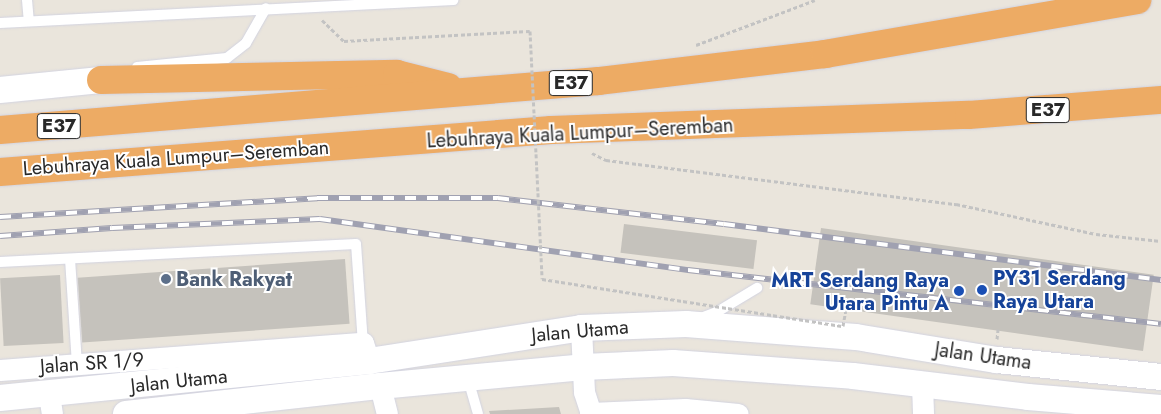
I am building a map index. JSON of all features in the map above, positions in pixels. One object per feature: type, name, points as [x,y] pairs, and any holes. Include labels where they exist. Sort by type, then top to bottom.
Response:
[{"type":"highway","name":"Lebuhraya Kuala Lumpur–Seremban","points":[[0,130],[599,81],[825,54],[1137,0]]},
{"type":"highway","points":[[101,80],[397,74],[471,92]]},
{"type":"highway","name":"Lebuhraya Kuala Lumpur–Seremban","points":[[0,172],[550,130],[756,125],[969,116],[1161,100]]},
{"type":"street","points":[[0,90],[101,80]]},
{"type":"street","name":"Jalan Utama","points":[[0,398],[50,404],[366,352],[581,328],[686,324],[856,337],[996,360],[1161,377]]},
{"type":"street","points":[[581,328],[584,392],[591,414],[685,408],[738,414]]},
{"type":"street","name":"Jalan SR 1/9","points":[[0,370],[77,364],[366,352]]},
{"type":"street","name":"Jalan Utama","points":[[126,414],[235,408],[380,386],[583,367],[673,363],[708,364],[922,384],[1028,401],[1118,409],[1161,408]]},
{"type":"street","points":[[922,384],[923,414]]},
{"type":"street","points":[[380,386],[387,414]]},
{"type":"lane","points":[[27,0],[29,21]]},
{"type":"lane","points":[[0,23],[453,0]]},
{"type":"lane","points":[[101,80],[130,68],[227,58],[246,43],[266,8]]},
{"type":"lane","points":[[0,262],[356,244],[366,352]]},
{"type":"lane","points":[[70,259],[77,364]]},
{"type":"lane","points":[[686,324],[717,312],[758,288]]},
{"type":"lane","points":[[468,378],[478,414]]},
{"type":"path","points":[[689,47],[815,0]]},
{"type":"path","points":[[308,6],[344,41],[530,31],[542,279],[843,326],[846,309]]},
{"type":"path","points":[[590,152],[606,160],[956,204],[1096,234],[1161,241]]},
{"type":"building","points":[[624,224],[757,240],[753,269],[620,253]]},
{"type":"building","name":"PY31 Serdang Raya Utara","points":[[821,228],[1154,275],[1143,351],[810,304]]},
{"type":"building","points":[[345,259],[350,324],[82,343],[78,278]]},
{"type":"building","points":[[60,275],[64,343],[4,346],[0,278]]},
{"type":"building","points":[[559,407],[561,414],[490,414],[489,411]]},
{"type":"railway","points":[[0,217],[317,198],[498,198],[724,224],[1161,280]]},
{"type":"railway","points":[[0,236],[112,228],[320,219],[688,270],[1161,324]]},
{"type":"place","name":"Bank Rakyat","points":[[166,279]]},
{"type":"place","name":"PY31 Serdang Raya Utara","points":[[982,290]]},
{"type":"place","name":"MRT Serdang Raya Utara Pintu A","points":[[959,291]]}]
